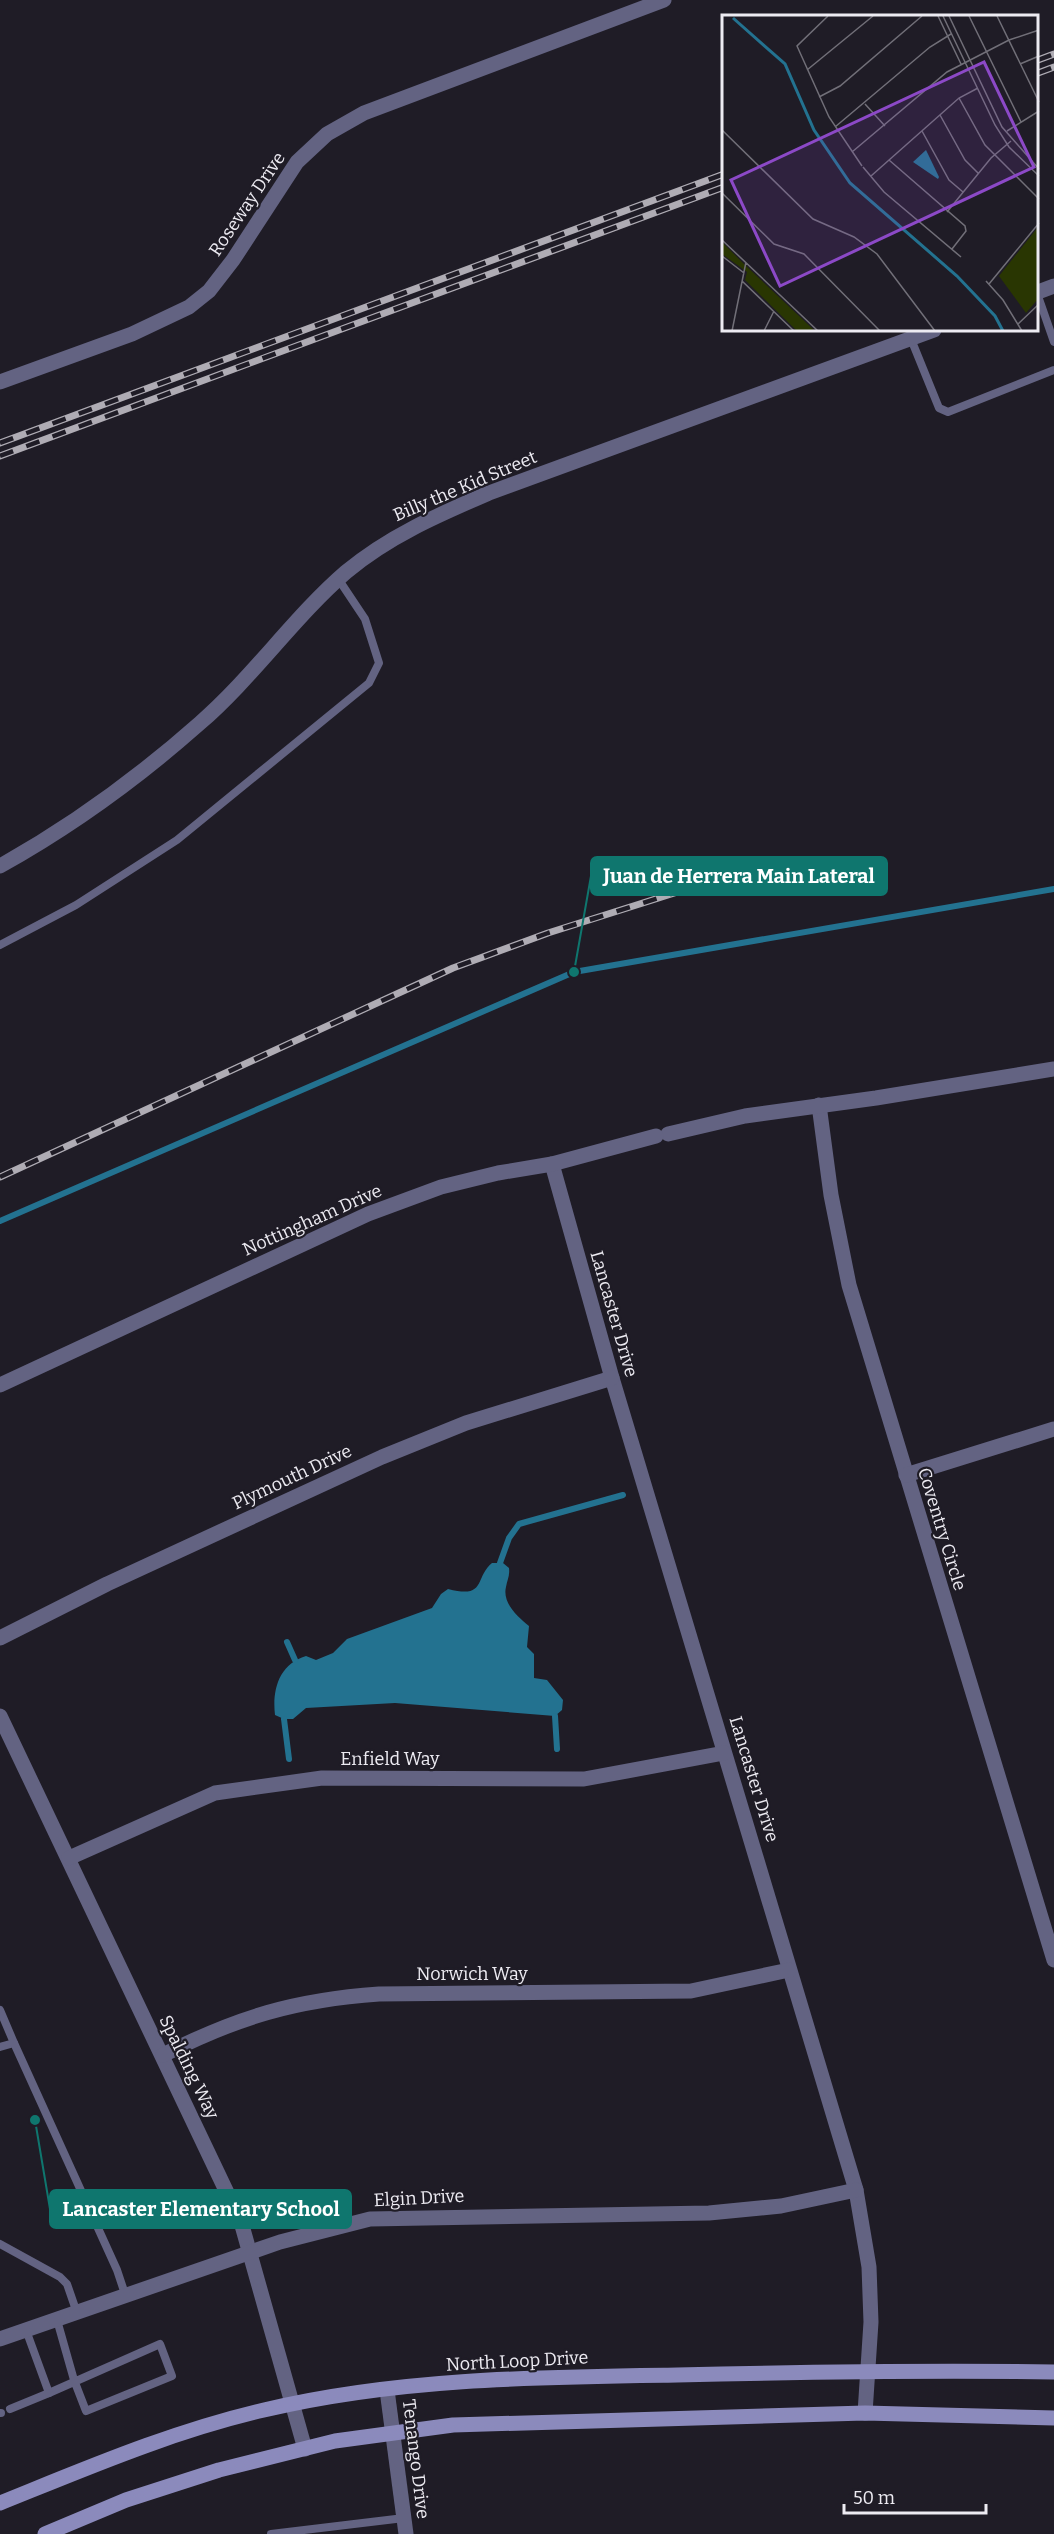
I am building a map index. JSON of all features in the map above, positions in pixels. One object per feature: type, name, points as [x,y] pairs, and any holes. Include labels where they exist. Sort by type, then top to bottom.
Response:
[{"type":"main road","name":"North Loop Drive","points":[[0,2503],[167,2437],[291,2404],[387,2390],[491,2379],[868,2371],[1054,2372]]},
{"type":"main road","points":[[45,2534],[126,2500],[219,2470],[305,2449],[453,2425],[865,2413],[1054,2418]]},
{"type":"street","name":"Roseway Drive","points":[[0,382],[132,334],[189,308],[209,291],[233,260],[297,162],[327,134],[355,118],[664,0]]},
{"type":"street","points":[[1039,294],[1054,286]]},
{"type":"street","name":"Billy the Kid Street","points":[[0,866],[111,795],[201,722],[339,579],[390,539],[418,523],[489,493],[929,332]]},
{"type":"street","points":[[819,1105],[1054,1069]]},
{"type":"street","name":"Nottingham Drive","points":[[0,1385],[368,1214],[441,1187],[498,1173],[552,1164],[745,1116],[819,1105]]},
{"type":"street","name":"Coventry Circle","points":[[819,1105],[831,1195],[849,1285],[1054,1960]]},
{"type":"street","name":"Lancaster Drive","points":[[552,1164],[612,1378],[856,2190],[869,2267],[871,2322],[865,2413]]},
{"type":"street","name":"Plymouth Drive","points":[[0,1638],[107,1584],[382,1457],[466,1423],[612,1378]]},
{"type":"street","points":[[906,1475],[1054,1429]]},
{"type":"street","name":"Spalding Way","points":[[0,1716],[241,2222],[305,2449]]},
{"type":"street","name":"Enfield Way","points":[[69,1858],[215,1792],[322,1778],[584,1779],[724,1753]]},
{"type":"street","name":"Norwich Way","points":[[163,2055],[232,2022],[281,2007],[328,1998],[379,1994],[691,1991],[789,1970]]},
{"type":"street","name":"Elgin Drive","points":[[0,2339],[251,2255],[280,2242],[370,2219],[709,2213],[781,2206],[856,2190]]},
{"type":"street","name":"Tenango Drive","points":[[387,2390],[406,2534]]},
{"type":"lane","points":[[1039,297],[1054,342]]},
{"type":"lane","points":[[911,339],[939,408],[948,412],[1054,370]]},
{"type":"lane","points":[[0,945],[76,905],[177,840],[369,683],[380,663],[365,619],[339,579]]},
{"type":"lane","points":[[0,2010],[117,2270],[126,2297]]},
{"type":"lane","points":[[0,2047],[14,2043]]},
{"type":"lane","points":[[0,2244],[60,2277],[67,2284],[77,2313]]},
{"type":"lane","points":[[10,2409],[74,2380],[160,2344],[172,2376],[86,2411],[74,2380],[57,2320]]},
{"type":"lane","points":[[26,2330],[49,2393]]},
{"type":"lane","points":[[271,2534],[404,2518]]},
{"type":"water","points":[[492,1563],[503,1563],[509,1568],[506,1599],[516,1614],[529,1626],[527,1647],[534,1654],[534,1678],[547,1680],[563,1700],[562,1710],[555,1716],[395,1703],[306,1708],[293,1719],[284,1719],[275,1715],[276,1687],[289,1665],[306,1656],[316,1660],[333,1653],[347,1639],[432,1608],[441,1594],[448,1589],[469,1591],[474,1589]]},
{"type":"waterway","points":[[0,1221],[574,972],[1054,889]]},
{"type":"waterway","points":[[500,1563],[509,1538],[519,1524],[623,1495]]},
{"type":"waterway","points":[[287,1642],[295,1660]]},
{"type":"waterway","points":[[555,1716],[557,1749]]},
{"type":"waterway","points":[[284,1719],[289,1759]]},
{"type":"railway","points":[[1039,60],[1054,54]]},
{"type":"railway","points":[[1039,73],[1054,67]]},
{"type":"railway","points":[[0,443],[722,175]]},
{"type":"railway","points":[[0,456],[722,188]]},
{"type":"railway","points":[[0,1177],[453,968],[548,933],[687,889]]},
{"type":"place","name":"Juan de Herrera Main Lateral","points":[[574,972]]},
{"type":"place","name":"Lancaster Elementary School","points":[[35,2120]]}]
